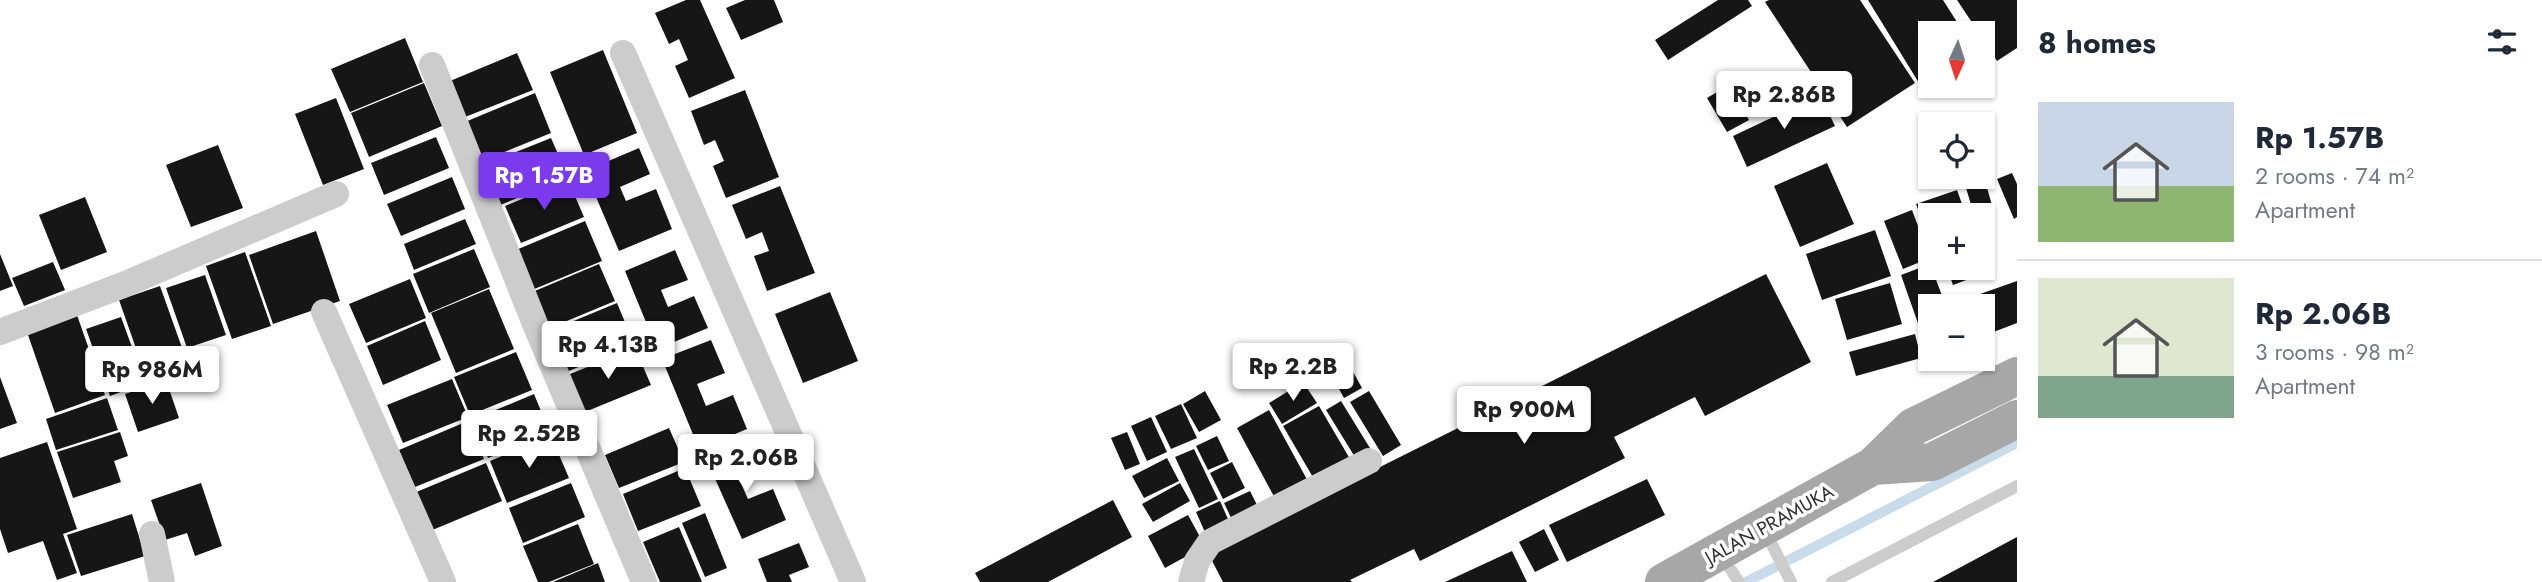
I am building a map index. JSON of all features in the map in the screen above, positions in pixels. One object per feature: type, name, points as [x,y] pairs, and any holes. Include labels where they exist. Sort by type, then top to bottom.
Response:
[{"type":"main road","name":"JALAN PRAMUKA","points":[[1664,582],[1732,571],[1873,466],[1913,427],[2017,376]]},
{"type":"main road","name":"JALAN PRAMUKA","points":[[1873,466],[1932,462],[2017,419]]},
{"type":"street","points":[[623,53],[853,582]]},
{"type":"street","points":[[432,65],[540,336],[644,582]]},
{"type":"street","points":[[0,332],[123,285],[336,194]]},
{"type":"street","points":[[324,312],[443,582]]},
{"type":"street","points":[[1191,582],[1197,561],[1210,542],[1369,461]]},
{"type":"street","points":[[152,534],[162,582]]},
{"type":"lane","points":[[1832,582],[2017,486]]},
{"type":"lane","points":[[1771,542],[1789,579]]},
{"type":"building","points":[[686,0],[700,0],[735,78],[689,98],[675,66],[688,60],[679,39],[669,44],[655,13]]},
{"type":"building","points":[[745,0],[774,0],[783,22],[741,40],[726,8]]},
{"type":"building","points":[[1718,0],[1748,0],[1752,6],[1668,60],[1655,40]]},
{"type":"building","points":[[1860,0],[1915,83],[1847,127],[1765,2]]},
{"type":"building","points":[[1868,0],[1943,0],[1956,21],[1918,21],[1918,81]]},
{"type":"building","points":[[1957,0],[2017,0],[2017,48],[1997,61],[1995,21],[1971,21]]},
{"type":"building","points":[[405,38],[423,82],[350,112],[331,69]]},
{"type":"building","points":[[603,50],[637,133],[584,155],[550,72]]},
{"type":"building","points":[[517,53],[533,90],[465,117],[450,81]]},
{"type":"building","points":[[424,83],[442,126],[369,157],[351,113]]},
{"type":"building","points":[[1729,85],[1749,120],[1727,132],[1707,98]]},
{"type":"building","points":[[745,90],[779,177],[726,198],[713,166],[724,161],[715,140],[704,145],[691,111]]},
{"type":"building","points":[[535,93],[551,133],[482,161],[465,122]]},
{"type":"building","points":[[1820,95],[1835,126],[1747,167],[1733,136]]},
{"type":"building","points":[[336,98],[364,169],[323,185],[295,114]]},
{"type":"building","points":[[436,137],[449,168],[384,195],[371,163]]},
{"type":"building","points":[[551,138],[568,177],[498,206],[481,166]]},
{"type":"building","points":[[218,145],[243,208],[191,227],[166,165]]},
{"type":"building","points":[[639,148],[650,174],[620,187],[626,201],[656,189],[672,229],[619,251],[585,171]]},
{"type":"building","points":[[1827,163],[1854,224],[1800,247],[1774,186]]},
{"type":"building","points":[[2012,173],[2017,184],[2017,217],[2014,219],[1997,179]]},
{"type":"building","points":[[452,177],[465,209],[401,236],[387,204]]},
{"type":"building","points":[[568,180],[584,217],[521,243],[505,206]]},
{"type":"building","points":[[780,186],[815,273],[767,291],[754,256],[769,251],[762,232],[746,239],[732,205]]},
{"type":"building","points":[[1966,189],[1987,189],[1991,203],[1970,203]]},
{"type":"building","points":[[1957,190],[1962,203],[1919,203]]},
{"type":"building","points":[[85,197],[107,252],[61,270],[39,215]]},
{"type":"building","points":[[1912,210],[1918,226],[1918,263],[1903,269],[1884,221]]},
{"type":"building","points":[[465,219],[476,244],[414,270],[404,244]]},
{"type":"building","points":[[585,221],[602,261],[532,290],[516,250]]},
{"type":"building","points":[[1875,230],[1891,276],[1822,300],[1806,254]]},
{"type":"building","points":[[316,231],[340,301],[273,324],[249,255]]},
{"type":"building","points":[[474,249],[490,287],[429,313],[413,274]]},
{"type":"building","points":[[675,250],[688,280],[661,290],[668,307],[694,296],[708,328],[657,349],[625,271]]},
{"type":"building","points":[[245,252],[271,326],[232,339],[206,266]]},
{"type":"building","points":[[0,254],[13,286],[0,291]]},
{"type":"building","points":[[53,262],[65,290],[24,306],[12,278]]},
{"type":"building","points":[[599,264],[615,301],[545,330],[530,293]]},
{"type":"building","points":[[1918,269],[1918,280],[1936,280],[1941,294],[1918,294],[1918,323],[1901,275]]},
{"type":"building","points":[[1766,274],[1811,362],[1705,416],[1695,397],[1614,437],[1625,458],[1420,561],[1414,549],[1350,580],[1352,582],[1223,582],[1208,553]]},
{"type":"building","points":[[205,275],[226,335],[187,348],[166,288]]},
{"type":"building","points":[[410,279],[426,318],[366,343],[349,304]]},
{"type":"building","points":[[1951,280],[1966,280],[1953,285]]},
{"type":"building","points":[[2017,281],[2017,323],[1995,331],[1995,294],[1980,294]]},
{"type":"building","points":[[1890,283],[1902,324],[1847,340],[1835,299]]},
{"type":"building","points":[[160,286],[186,359],[145,374],[119,300]]},
{"type":"building","points":[[489,289],[514,349],[456,373],[431,313]]},
{"type":"building","points":[[830,292],[858,361],[803,383],[775,314]]},
{"type":"building","points":[[617,303],[634,344],[564,373],[547,332]]},
{"type":"building","points":[[77,315],[105,395],[55,413],[27,332]]},
{"type":"building","points":[[121,317],[145,383],[110,396],[86,329]]},
{"type":"building","points":[[425,321],[441,360],[383,385],[367,346]]},
{"type":"building","points":[[1915,334],[1918,359],[1856,376],[1849,352]]},
{"type":"building","points":[[711,340],[725,373],[697,384],[706,406],[733,395],[747,429],[699,449],[662,359]]},
{"type":"building","points":[[635,348],[651,385],[580,414],[565,376]]},
{"type":"building","points":[[516,352],[532,390],[470,415],[454,377]]},
{"type":"building","points":[[1351,368],[1362,388],[1344,398],[1333,378]]},
{"type":"building","points":[[0,377],[17,423],[0,429]]},
{"type":"building","points":[[452,379],[468,417],[403,443],[387,405]]},
{"type":"building","points":[[166,380],[179,418],[138,432],[125,394]]},
{"type":"building","points":[[1303,382],[1317,403],[1282,424],[1269,403]]},
{"type":"building","points":[[1205,391],[1221,420],[1199,432],[1183,404]]},
{"type":"building","points":[[1369,391],[1401,445],[1383,456],[1350,402]]},
{"type":"building","points":[[534,394],[550,433],[488,458],[472,420]]},
{"type":"building","points":[[107,398],[118,430],[56,450],[46,419]]},
{"type":"building","points":[[1341,401],[1373,453],[1358,462],[1326,410]]},
{"type":"building","points":[[1181,404],[1197,438],[1171,449],[1155,416]]},
{"type":"building","points":[[1319,406],[1350,459],[1314,479],[1283,426]]},
{"type":"building","points":[[1269,410],[1310,485],[1277,502],[1237,428]]},
{"type":"building","points":[[1151,417],[1167,452],[1147,461],[1131,426]]},
{"type":"building","points":[[468,421],[484,459],[415,487],[399,450]]},
{"type":"building","points":[[669,428],[684,462],[619,488],[605,455]]},
{"type":"building","points":[[120,432],[128,456],[114,461],[121,482],[73,498],[57,452]]},
{"type":"building","points":[[1127,432],[1140,464],[1125,470],[1111,438]]},
{"type":"building","points":[[551,436],[569,478],[507,503],[490,461]]},
{"type":"building","points":[[1217,436],[1229,461],[1208,470],[1196,446]]},
{"type":"building","points":[[47,442],[77,529],[63,534],[77,573],[57,580],[43,541],[8,553],[0,529],[0,458]]},
{"type":"building","points":[[752,445],[761,467],[738,477],[748,499],[773,489],[786,520],[742,539],[708,463]]},
{"type":"building","points":[[1194,449],[1218,499],[1199,508],[1175,457]]},
{"type":"building","points":[[1167,458],[1179,481],[1144,498],[1132,476]]},
{"type":"building","points":[[1232,462],[1245,488],[1223,499],[1210,473]]},
{"type":"building","points":[[486,463],[502,501],[430,531],[414,493]]},
{"type":"building","points":[[685,468],[701,506],[638,531],[623,494]]},
{"type":"building","points":[[1647,479],[1665,515],[1567,562],[1549,525]]},
{"type":"building","points":[[201,483],[222,546],[195,556],[187,533],[165,540],[151,500]]},
{"type":"building","points":[[571,483],[585,517],[523,543],[509,508]]},
{"type":"building","points":[[1180,483],[1190,501],[1153,522],[1142,504]]},
{"type":"building","points":[[1250,491],[1261,513],[1235,526],[1224,503]]},
{"type":"building","points":[[1113,500],[1132,537],[1048,582],[980,582],[975,573]]},
{"type":"building","points":[[1220,501],[1232,528],[1208,539],[1196,512]]},
{"type":"building","points":[[705,513],[727,568],[705,577],[682,523]]},
{"type":"building","points":[[132,514],[145,556],[81,576],[67,535]]},
{"type":"building","points":[[1188,515],[1205,546],[1165,568],[1148,536]]},
{"type":"building","points":[[578,524],[594,564],[549,582],[538,582],[523,546]]},
{"type":"building","points":[[679,527],[702,582],[660,582],[643,542]]},
{"type":"building","points":[[1544,529],[1559,560],[1535,572],[1519,542]]},
{"type":"building","points":[[2017,537],[2017,582],[1933,582]]},
{"type":"building","points":[[799,543],[809,567],[789,575],[792,582],[767,582],[758,559]]},
{"type":"building","points":[[1512,551],[1527,582],[1445,582]]},
{"type":"building","points":[[598,563],[605,582],[553,582]]},
{"type":"waterway","points":[[1746,582],[2017,443]]}]
